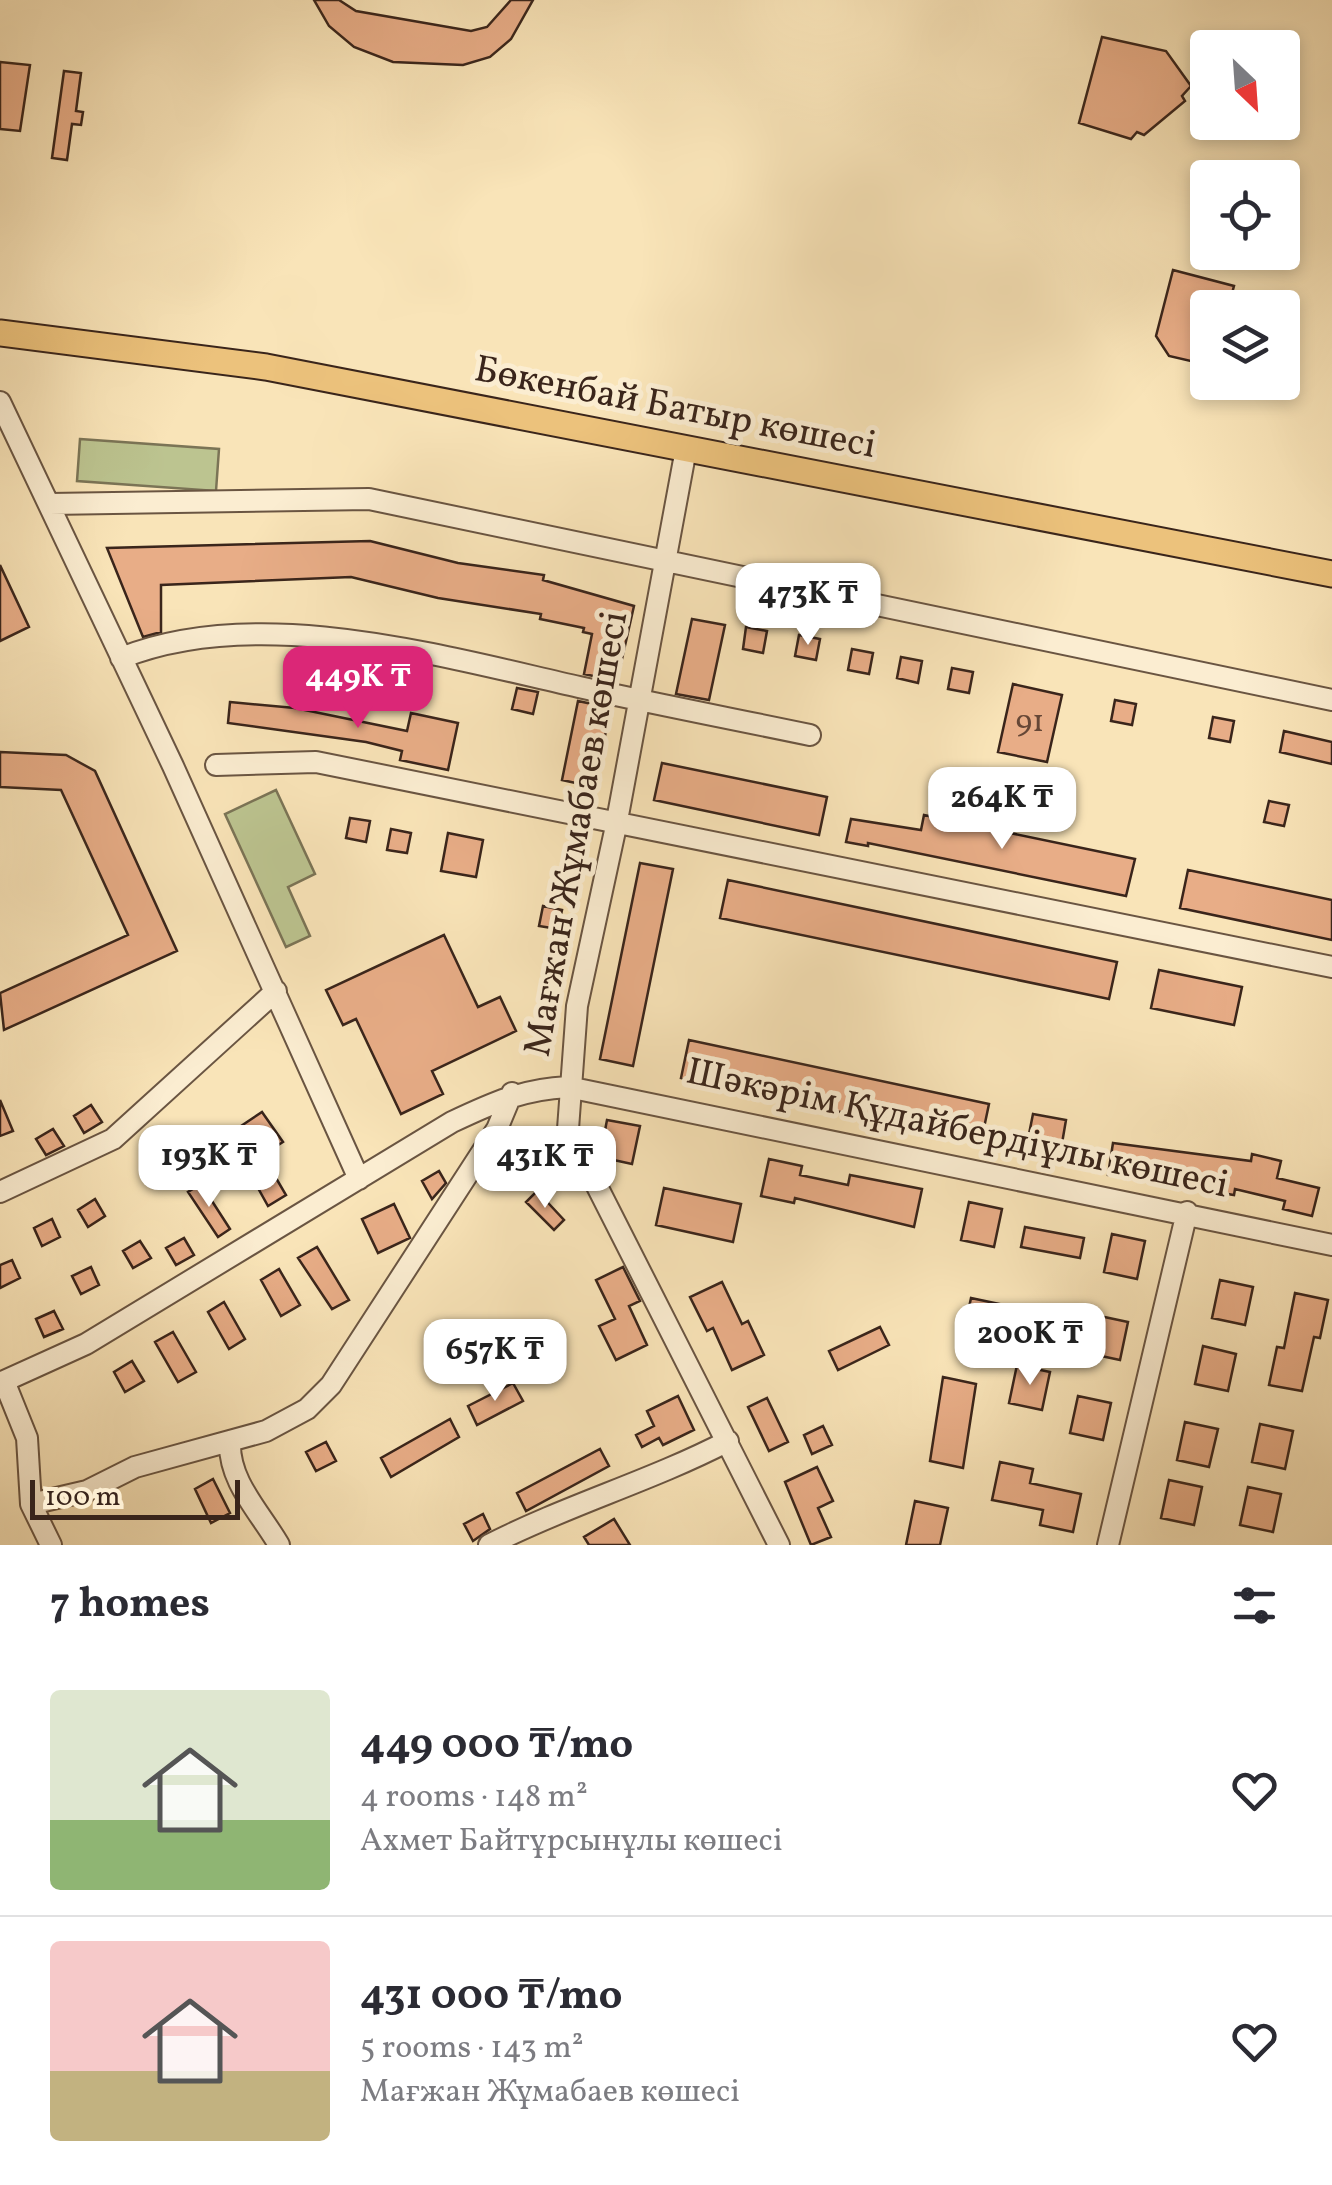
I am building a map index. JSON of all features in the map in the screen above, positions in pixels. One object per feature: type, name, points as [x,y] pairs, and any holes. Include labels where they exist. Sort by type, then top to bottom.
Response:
[{"type":"main road","name":"Бөкенбай Батыр көшесі","points":[[0,333],[266,367],[1332,574]]},
{"type":"street","points":[[0,402],[276,990],[359,1179]]},
{"type":"street","name":"Мағжан Жұмабаев көшесі","points":[[686,448],[616,826],[577,1006],[568,1087],[568,1128],[778,1545]]},
{"type":"street","points":[[50,504],[368,499],[1332,700]]},
{"type":"street","points":[[121,658],[148,647],[221,638],[372,641],[639,701],[810,734]]},
{"type":"street","points":[[216,765],[316,762],[616,826],[1332,967]]},
{"type":"street","points":[[0,1192],[113,1139],[276,990]]},
{"type":"street","name":"Шәкәрім Құдайбердіұлы көшесі","points":[[2,1382],[86,1344],[452,1122],[512,1093],[568,1087],[1332,1244]]},
{"type":"street","points":[[31,1504],[87,1491],[135,1467],[290,1420],[331,1385],[498,1129],[512,1093]]},
{"type":"street","points":[[1108,1545],[1186,1212]]},
{"type":"street","points":[[2,1382],[27,1438],[31,1504],[51,1545]]},
{"type":"street","points":[[230,1441],[229,1459],[242,1489],[278,1545]]},
{"type":"street","points":[[489,1545],[623,1485],[679,1467],[728,1441]]},
{"type":"green space","points":[[80,439],[219,449],[216,491],[77,481]]},
{"type":"green space","points":[[276,790],[315,874],[288,887],[310,936],[286,947],[225,814]]},
{"type":"building","points":[[314,0],[339,0],[356,11],[471,31],[487,27],[511,0],[533,0],[511,39],[490,57],[463,65],[393,62],[354,47],[329,26]]},
{"type":"building","points":[[1102,37],[1166,51],[1190,85],[1182,96],[1185,101],[1144,135],[1137,132],[1131,139],[1079,123]]},
{"type":"building","points":[[0,62],[30,65],[20,131],[0,129]]},
{"type":"building","points":[[64,71],[81,73],[76,111],[83,112],[81,125],[72,124],[67,160],[52,158]]},
{"type":"building","points":[[1173,270],[1234,286],[1233,290],[1190,290],[1190,361],[1169,356],[1156,336]]},
{"type":"building","points":[[370,541],[458,563],[544,575],[543,580],[634,606],[617,681],[584,674],[592,634],[583,632],[584,628],[540,619],[541,614],[438,598],[351,577],[161,585],[161,632],[143,637],[107,548]]},
{"type":"building","points":[[0,565],[29,627],[0,641]]},
{"type":"building","points":[[692,619],[725,625],[709,700],[676,694]]},
{"type":"building","points":[[746,627],[767,631],[763,653],[743,649]]},
{"type":"building","points":[[799,635],[820,639],[816,660],[795,656]]},
{"type":"building","points":[[852,649],[873,653],[869,674],[848,670]]},
{"type":"building","points":[[370,657],[420,666],[416,684],[367,672]]},
{"type":"building","points":[[901,657],[922,661],[918,683],[897,678]]},
{"type":"building","points":[[952,668],[973,672],[969,693],[948,689]]},
{"type":"building","points":[[1013,684],[1062,695],[1047,762],[998,752]]},
{"type":"building","points":[[517,688],[538,692],[533,714],[512,709]]},
{"type":"building","points":[[1115,700],[1136,704],[1132,725],[1111,721]]},
{"type":"building","points":[[578,701],[611,708],[594,787],[562,780]]},
{"type":"building","points":[[230,702],[295,708],[407,731],[411,713],[458,723],[448,770],[400,760],[402,751],[366,742],[228,723]]},
{"type":"building","points":[[1213,717],[1234,721],[1230,742],[1209,738]]},
{"type":"building","points":[[1284,731],[1332,742],[1332,764],[1280,752]]},
{"type":"building","points":[[0,752],[66,755],[95,771],[177,951],[4,1030],[0,993],[128,935],[61,790],[0,787]]},
{"type":"building","points":[[662,763],[827,797],[819,835],[654,800]]},
{"type":"building","points":[[1269,801],[1289,805],[1284,826],[1264,822]]},
{"type":"building","points":[[924,815],[1135,859],[1126,896],[868,843],[846,842],[851,819],[921,830]]},
{"type":"building","points":[[350,818],[370,821],[366,842],[346,838]]},
{"type":"building","points":[[391,829],[411,833],[407,853],[387,850]]},
{"type":"building","points":[[448,833],[483,840],[476,877],[441,871]]},
{"type":"building","points":[[640,863],[673,869],[633,1066],[600,1059]]},
{"type":"building","points":[[1188,870],[1332,900],[1332,940],[1180,908]]},
{"type":"building","points":[[728,880],[1117,962],[1109,999],[720,918]]},
{"type":"building","points":[[543,906],[562,910],[558,929],[539,926]]},
{"type":"building","points":[[444,935],[478,1007],[500,997],[516,1031],[432,1071],[443,1094],[401,1114],[356,1019],[343,1025],[326,990]]},
{"type":"building","points":[[1159,970],[1242,987],[1234,1025],[1151,1008]]},
{"type":"building","points":[[689,1040],[989,1104],[981,1142],[681,1078]]},
{"type":"building","points":[[0,1100],[13,1131],[0,1136]]},
{"type":"building","points":[[91,1105],[102,1122],[84,1133],[74,1116]]},
{"type":"building","points":[[262,1112],[283,1142],[261,1156],[250,1141],[242,1146],[232,1132]]},
{"type":"building","points":[[1033,1114],[1066,1120],[1060,1155],[1026,1149]]},
{"type":"building","points":[[607,1120],[640,1126],[632,1164],[600,1157]]},
{"type":"building","points":[[216,1127],[226,1144],[209,1154],[198,1137]]},
{"type":"building","points":[[53,1129],[64,1146],[46,1155],[36,1139]]},
{"type":"building","points":[[1113,1143],[1251,1161],[1252,1154],[1281,1161],[1277,1178],[1319,1188],[1312,1216],[1283,1209],[1285,1201],[1235,1189],[1234,1195],[1108,1175]]},
{"type":"building","points":[[167,1158],[177,1175],[160,1185],[149,1168]]},
{"type":"building","points":[[769,1159],[802,1166],[800,1175],[848,1185],[850,1175],[922,1189],[914,1227],[795,1198],[794,1203],[761,1196]]},
{"type":"building","points":[[439,1171],[446,1183],[432,1199],[422,1181]]},
{"type":"building","points":[[276,1178],[286,1195],[268,1206],[258,1188]]},
{"type":"building","points":[[201,1184],[230,1229],[218,1237],[188,1192]]},
{"type":"building","points":[[664,1188],[741,1204],[733,1242],[656,1225]]},
{"type":"building","points":[[537,1191],[564,1220],[554,1230],[526,1202]]},
{"type":"building","points":[[95,1199],[105,1216],[88,1227],[78,1210]]},
{"type":"building","points":[[969,1202],[1002,1209],[994,1247],[961,1240]]},
{"type":"building","points":[[394,1204],[410,1238],[378,1253],[362,1219]]},
{"type":"building","points":[[52,1219],[60,1237],[42,1246],[34,1228]]},
{"type":"building","points":[[1025,1227],[1084,1238],[1080,1258],[1021,1247]]},
{"type":"building","points":[[1112,1234],[1145,1241],[1137,1279],[1104,1272]]},
{"type":"building","points":[[184,1238],[194,1255],[176,1265],[166,1248]]},
{"type":"building","points":[[140,1241],[151,1258],[133,1268],[123,1251]]},
{"type":"building","points":[[317,1247],[349,1300],[332,1309],[298,1258]]},
{"type":"building","points":[[12,1260],[20,1278],[0,1288],[0,1265]]},
{"type":"building","points":[[91,1267],[99,1285],[81,1294],[72,1276]]},
{"type":"building","points":[[623,1267],[640,1301],[629,1306],[647,1345],[616,1360],[599,1326],[615,1319],[596,1280]]},
{"type":"building","points":[[279,1269],[300,1305],[281,1316],[261,1280]]},
{"type":"building","points":[[1220,1280],[1253,1287],[1245,1325],[1212,1318]]},
{"type":"building","points":[[722,1282],[742,1324],[748,1321],[764,1355],[732,1370],[713,1328],[707,1331],[690,1297]]},
{"type":"building","points":[[1295,1293],[1328,1300],[1320,1338],[1314,1337],[1302,1391],[1269,1385],[1277,1347],[1284,1348]]},
{"type":"building","points":[[971,1298],[1004,1305],[996,1343],[963,1336]]},
{"type":"building","points":[[224,1302],[245,1339],[229,1349],[208,1312]]},
{"type":"building","points":[[54,1311],[63,1329],[44,1337],[36,1319]]},
{"type":"building","points":[[1095,1315],[1128,1322],[1120,1360],[1087,1353]]},
{"type":"building","points":[[1038,1325],[1061,1330],[1057,1349],[1034,1344]]},
{"type":"building","points":[[880,1327],[889,1345],[838,1370],[829,1351]]},
{"type":"building","points":[[173,1332],[196,1372],[178,1382],[155,1342]]},
{"type":"building","points":[[1203,1346],[1236,1354],[1228,1391],[1195,1384]]},
{"type":"building","points":[[132,1361],[144,1381],[125,1392],[114,1372]]},
{"type":"building","points":[[1017,1365],[1050,1372],[1042,1410],[1009,1403]]},
{"type":"building","points":[[943,1377],[976,1384],[963,1468],[930,1461]]},
{"type":"building","points":[[513,1383],[523,1401],[477,1425],[468,1406]]},
{"type":"building","points":[[678,1396],[694,1430],[663,1445],[659,1438],[642,1447],[636,1435],[654,1426],[647,1411]]},
{"type":"building","points":[[1078,1396],[1111,1403],[1103,1440],[1070,1433]]},
{"type":"building","points":[[767,1398],[788,1442],[769,1451],[748,1407]]},
{"type":"building","points":[[450,1419],[459,1437],[391,1477],[381,1458]]},
{"type":"building","points":[[1185,1422],[1218,1429],[1209,1467],[1177,1460]]},
{"type":"building","points":[[1260,1424],[1293,1431],[1285,1469],[1252,1462]]},
{"type":"building","points":[[823,1426],[832,1445],[812,1454],[804,1435]]},
{"type":"building","points":[[326,1442],[336,1461],[316,1471],[306,1452]]},
{"type":"building","points":[[600,1449],[609,1466],[526,1511],[517,1493]]},
{"type":"building","points":[[1000,1462],[1033,1469],[1030,1483],[1081,1494],[1073,1532],[1040,1525],[1043,1510],[992,1500]]},
{"type":"building","points":[[817,1467],[833,1501],[818,1508],[831,1537],[811,1545],[785,1482]]},
{"type":"building","points":[[213,1479],[230,1513],[211,1523],[195,1489]]},
{"type":"building","points":[[1169,1480],[1202,1487],[1194,1525],[1161,1518]]},
{"type":"building","points":[[1248,1487],[1281,1494],[1273,1532],[1240,1525]]},
{"type":"building","points":[[915,1501],[948,1508],[940,1545],[906,1545]]},
{"type":"building","points":[[483,1514],[490,1529],[473,1541],[464,1524]]},
{"type":"building","points":[[614,1519],[630,1545],[589,1545],[584,1537]]}]
